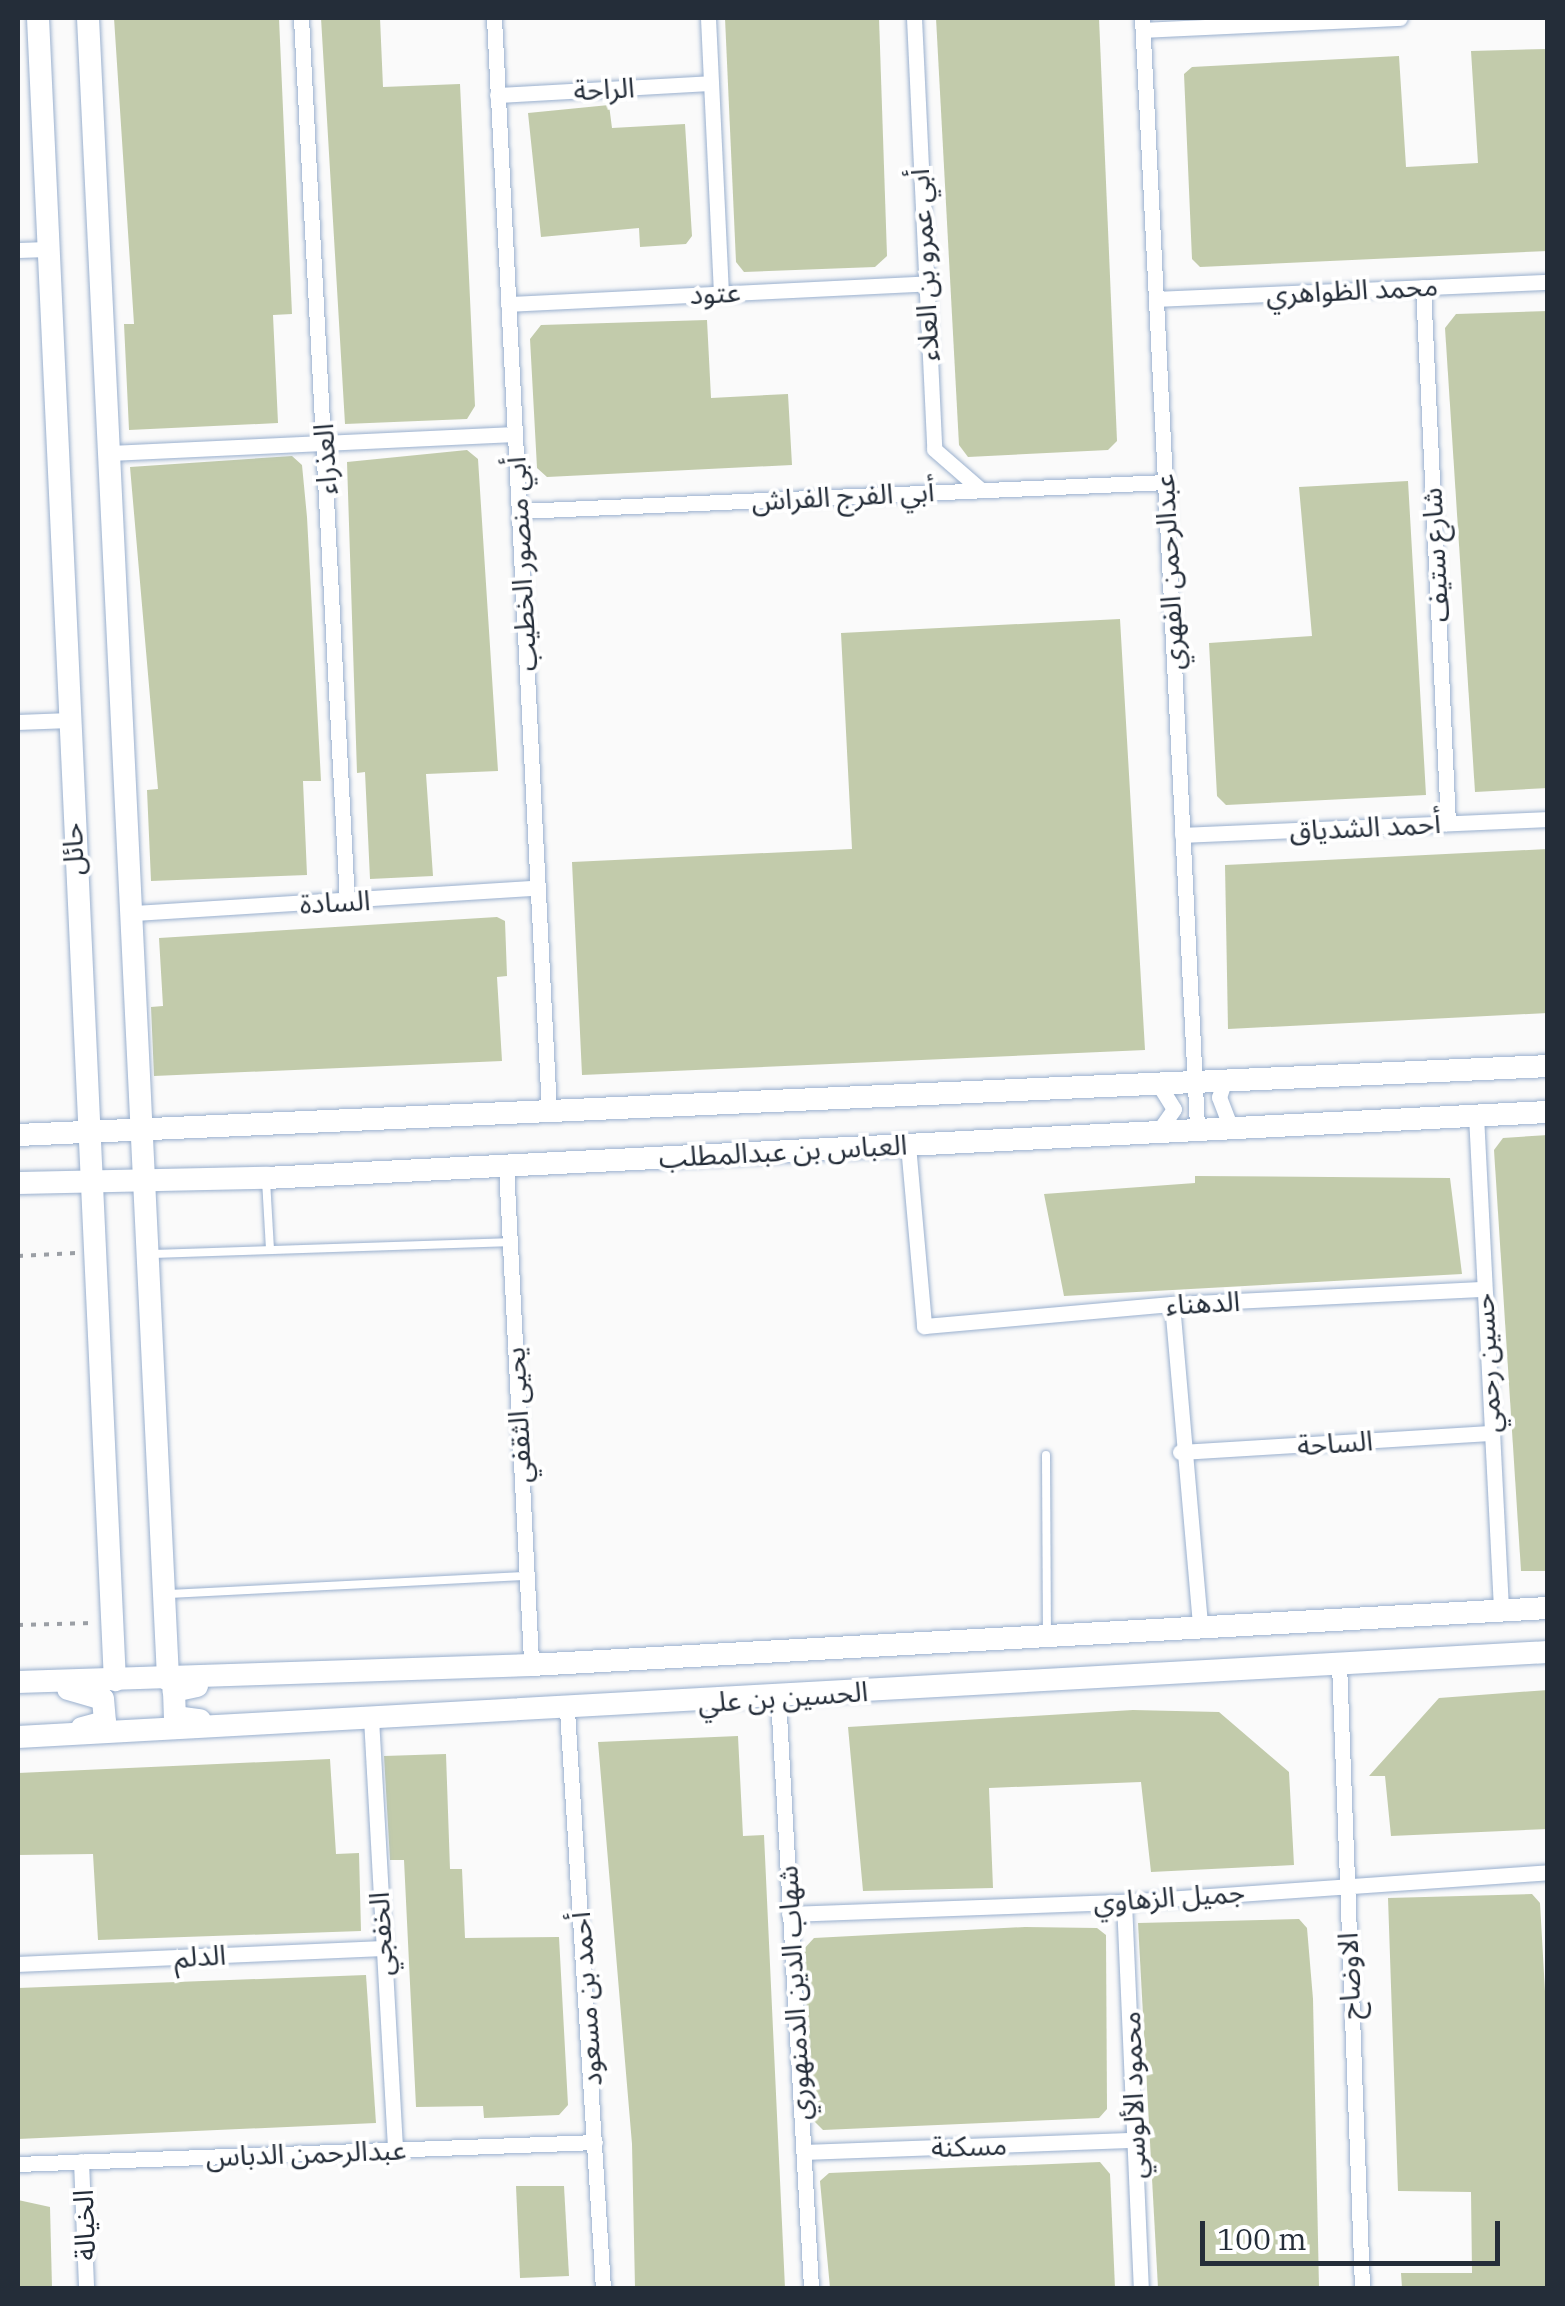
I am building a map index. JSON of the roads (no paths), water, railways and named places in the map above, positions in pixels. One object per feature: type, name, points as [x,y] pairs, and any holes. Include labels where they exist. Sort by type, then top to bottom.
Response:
[{"type":"street","name":"حائل","points":[[88,18],[112,452],[168,1680]]},
{"type":"street","name":"العذراء","points":[[302,18],[348,902]]},
{"type":"street","name":"أبي منصور الخطيب","points":[[494,18],[548,1110]]},
{"type":"street","points":[[708,18],[721,293]]},
{"type":"street","name":"أبي عمرو بن العلاء","points":[[914,18],[934,450],[982,490]]},
{"type":"street","points":[[1142,24],[1400,18]]},
{"type":"street","name":"حائل","points":[[31,24],[48,249],[86,1180],[115,1680]]},
{"type":"street","name":"عبدالرحمن الفهري","points":[[1142,24],[1197,1126]]},
{"type":"street","name":"الراحة","points":[[498,95],[711,84]]},
{"type":"street","points":[[18,250],[48,249]]},
{"type":"street","name":"محمد الظواهري","points":[[1156,299],[1548,282]]},
{"type":"street","name":"عتود","points":[[508,304],[924,284]]},
{"type":"street","name":"شارع ستيف","points":[[1423,287],[1448,824]]},
{"type":"street","points":[[112,452],[513,434]]},
{"type":"street","name":"أبي الفرج الفراش","points":[[520,510],[1165,482]]},
{"type":"street","points":[[18,722],[69,720]]},
{"type":"street","name":"أحمد الشدياق","points":[[1182,835],[1548,819]]},
{"type":"street","name":"السادة","points":[[134,913],[536,888]]},
{"type":"street","name":"العباس بن عبدالمطلب","points":[[18,1135],[1548,1066]]},
{"type":"street","points":[[1224,1082],[1218,1096],[1230,1126]]},
{"type":"street","points":[[1159,1085],[1174,1109],[1160,1129]]},
{"type":"street","name":"العباس بن عبدالمطلب","points":[[18,1183],[266,1178],[1197,1126],[1548,1112]]},
{"type":"street","name":"حسين رحمي","points":[[1476,1116],[1500,1610]]},
{"type":"street","name":"الدهناء","points":[[908,1145],[924,1326],[1172,1304],[1484,1289]]},
{"type":"street","name":"يحيى الثقفي","points":[[506,1166],[531,1665]]},
{"type":"street","points":[[1172,1304],[1180,1452],[1200,1623]]},
{"type":"street","name":"الساحة","points":[[1180,1452],[1490,1433]]},
{"type":"street","name":"الحسين بن علي","points":[[29,1681],[168,1680],[531,1665],[1200,1623],[1548,1608]]},
{"type":"street","name":"الحسين بن علي","points":[[18,1737],[567,1710],[1548,1652]]},
{"type":"street","name":"الاوضاح","points":[[1338,1662],[1362,2288]]},
{"type":"street","points":[[244,1676],[174,1691],[175,1716],[245,1726]]},
{"type":"street","points":[[29,1681],[103,1699],[104,1722],[49,1736]]},
{"type":"street","name":"شهاب الدين الدمنهوري","points":[[778,1697],[810,2288]]},
{"type":"street","name":"أحمد بن مسعود","points":[[567,1710],[603,2288]]},
{"type":"street","name":"الخفجي","points":[[370,1718],[395,2150]]},
{"type":"street","name":"جميل الزهاوي","points":[[789,1914],[1124,1902],[1345,1882],[1548,1872]]},
{"type":"street","name":"محمود الألوسي","points":[[1124,1902],[1141,2288]]},
{"type":"street","name":"الدلم","points":[[18,1964],[382,1948]]},
{"type":"street","name":"مسكنة","points":[[804,2152],[1134,2140]]},
{"type":"street","name":"عبدالرحمن الدباس","points":[[18,2164],[595,2142]]},
{"type":"street","name":"الخيالة","points":[[82,2161],[86,2288]]},
{"type":"lane","points":[[266,1178],[270,1250]]},
{"type":"lane","points":[[146,1254],[510,1242]]},
{"type":"lane","points":[[1046,1455],[1047,1632]]},
{"type":"lane","points":[[164,1594],[526,1576]]}]
